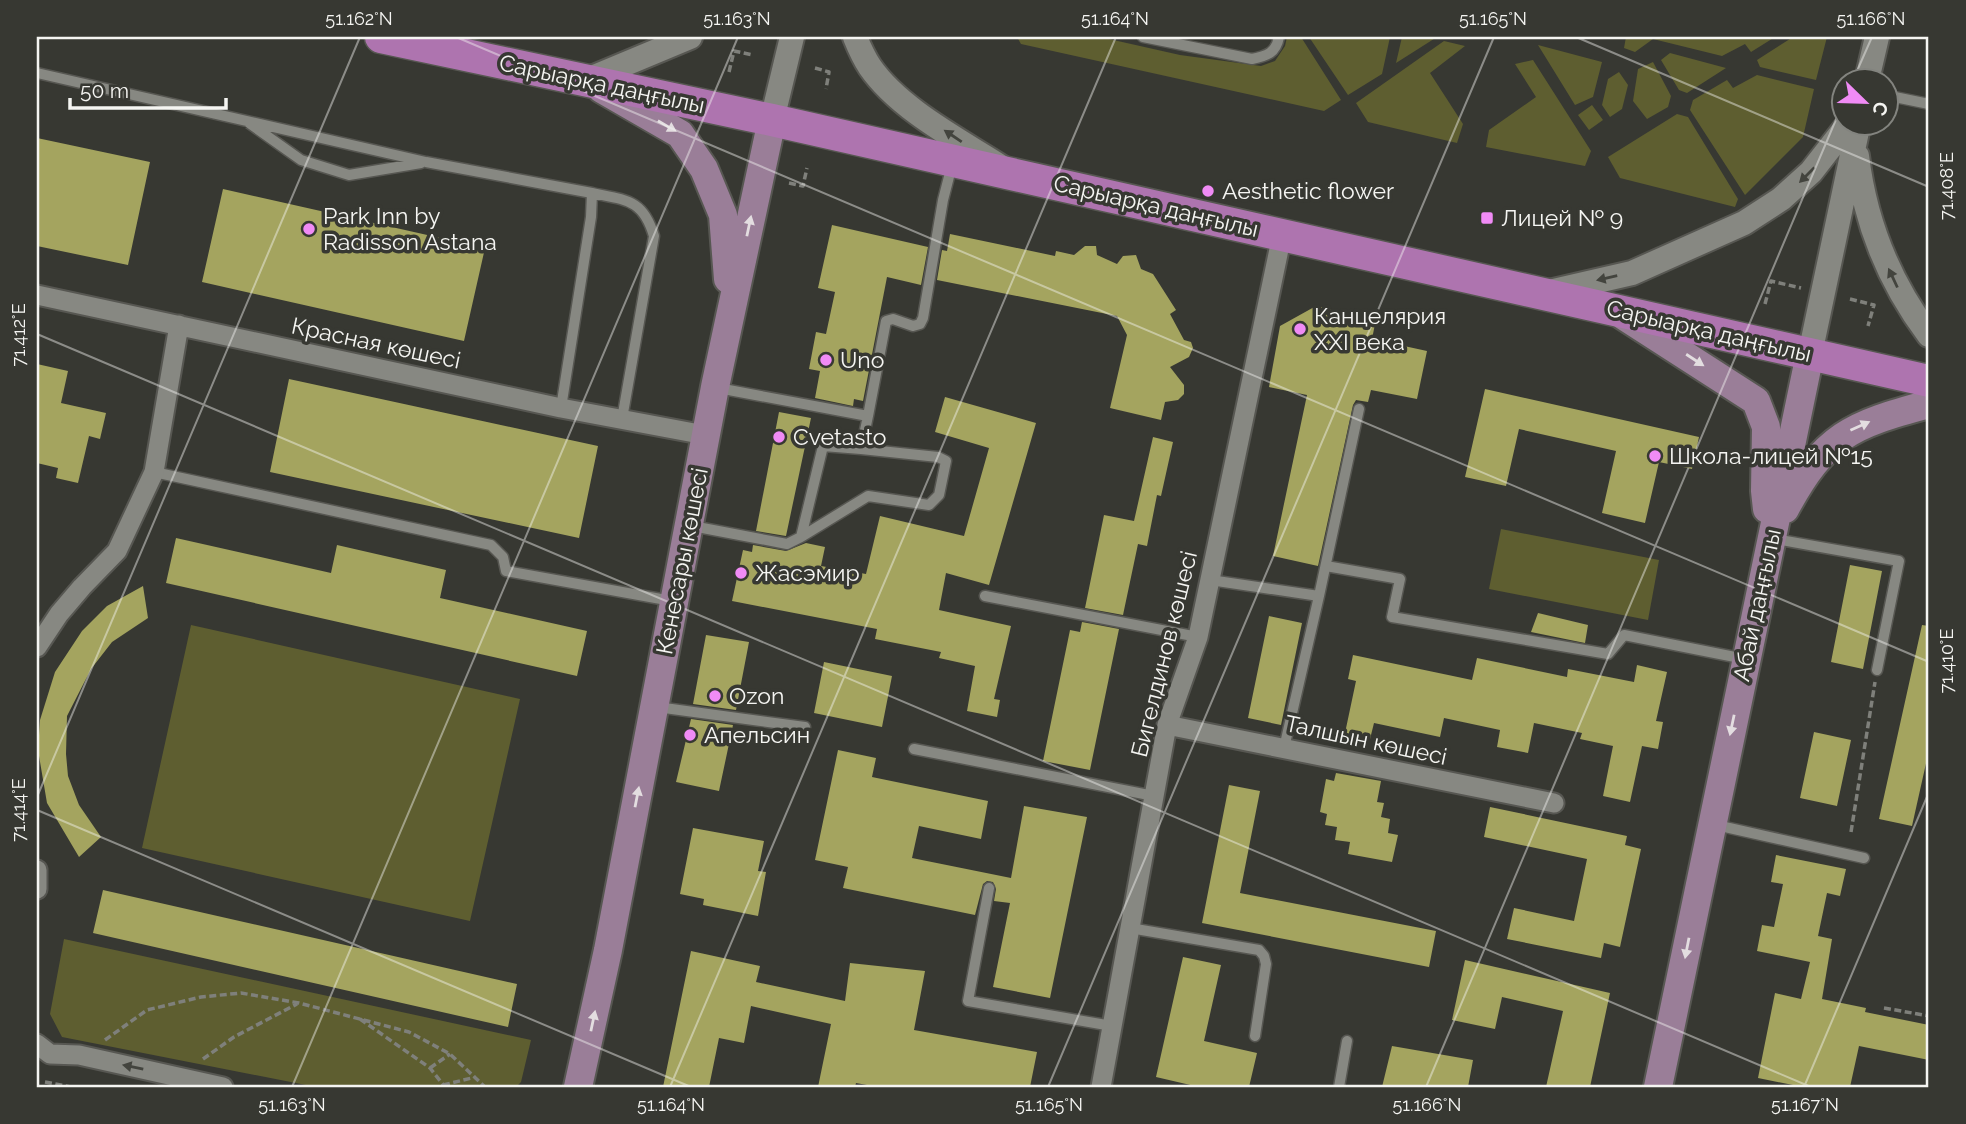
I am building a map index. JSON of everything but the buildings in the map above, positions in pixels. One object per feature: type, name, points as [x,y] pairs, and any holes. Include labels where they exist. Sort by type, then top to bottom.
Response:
[{"type":"main road","name":"Сарыарқа даңғылы","points":[[381,37],[477,52],[1929,382]]},
{"type":"main road","points":[[587,79],[680,134],[704,169],[723,215],[730,316]]},
{"type":"main road","name":"Кенесары көшесі","points":[[579,1087],[608,950],[705,435],[772,120]]},
{"type":"main road","points":[[1616,310],[1756,401],[1766,427],[1765,491],[1772,536]]},
{"type":"main road","name":"Абай даңғылы","points":[[1658,1087],[1810,354]]},
{"type":"main road","points":[[1772,536],[1797,487],[1819,457],[1847,431],[1880,417],[1929,404]]},
{"type":"street","points":[[587,79],[690,37]]},
{"type":"street","name":"Кенесары көшесі","points":[[772,120],[792,37]]},
{"type":"street","points":[[855,37],[870,67],[891,90],[922,115],[1010,174]]},
{"type":"street","points":[[1870,66],[1877,37]]},
{"type":"street","points":[[1541,293],[1632,272],[1744,223],[1781,199],[1848,136]]},
{"type":"street","name":"Абай даңғылы","points":[[1810,354],[1854,136]]},
{"type":"street","points":[[1856,136],[1859,175],[1875,235],[1896,286],[1929,335]]},
{"type":"street","name":"Бигелдинов көшесі","points":[[1101,1087],[1167,724],[1198,637],[1282,235]]},
{"type":"street","name":"Красная көшесі","points":[[37,295],[561,408],[705,435]]},
{"type":"street","points":[[37,647],[82,586],[117,551],[154,472],[179,325]]},
{"type":"street","name":"Талшын көшесі","points":[[1167,724],[1554,803]]},
{"type":"street","points":[[37,870],[37,889]]},
{"type":"street","points":[[37,1044],[50,1054],[79,1055],[223,1087]]},
{"type":"lane","points":[[1143,37],[1252,59],[1267,57],[1277,47],[1279,37]]},
{"type":"lane","points":[[37,73],[426,162],[629,201],[648,215],[654,236],[622,419]]},
{"type":"lane","points":[[1899,97],[1929,104]]},
{"type":"lane","points":[[245,121],[301,160],[349,175],[426,162]]},
{"type":"lane","points":[[861,449],[886,321],[893,319],[913,326],[920,324],[923,318],[943,200],[953,161]]},
{"type":"lane","points":[[561,408],[592,217],[592,193]]},
{"type":"lane","points":[[715,387],[868,416]]},
{"type":"lane","points":[[1284,748],[1320,596],[1359,409]]},
{"type":"lane","points":[[688,526],[787,544],[801,537],[868,496],[929,505],[939,495],[946,461],[938,457],[823,446],[801,537]]},
{"type":"lane","points":[[154,472],[491,545],[503,556],[506,571],[675,602]]},
{"type":"lane","points":[[1772,536],[1899,561],[1877,670]]},
{"type":"lane","points":[[1326,566],[1400,579],[1392,617],[1608,654],[1624,635],[1746,659]]},
{"type":"lane","points":[[1210,580],[1320,596]]},
{"type":"lane","points":[[985,596],[1198,637]]},
{"type":"lane","points":[[654,707],[805,727]]},
{"type":"lane","points":[[915,749],[1154,796]]},
{"type":"lane","points":[[1712,824],[1864,858]]},
{"type":"lane","points":[[989,888],[968,1001],[1112,1026]]},
{"type":"lane","points":[[1130,928],[1259,950],[1266,964],[1255,1036]]},
{"type":"lane","points":[[1339,1087],[1347,1041]]},
{"type":"path","points":[[729,72],[734,51],[753,55]]},
{"type":"path","points":[[815,68],[830,72],[825,89]]},
{"type":"path","points":[[789,183],[803,186],[807,168]]},
{"type":"path","points":[[1765,304],[1771,281],[1803,288]]},
{"type":"path","points":[[1850,299],[1874,305],[1868,326]]},
{"type":"path","points":[[1852,832],[1877,670]]},
{"type":"path","points":[[106,1040],[147,1010],[201,998],[241,993],[356,1016],[409,1032],[450,1054],[485,1087]]},
{"type":"path","points":[[203,1059],[234,1037],[299,1003]]},
{"type":"path","points":[[1884,1008],[1929,1016]]},
{"type":"path","points":[[356,1016],[430,1068],[444,1086],[475,1077]]},
{"type":"path","points":[[430,1068],[450,1054]]},
{"type":"path","points":[[44,1082],[71,1087]]},
{"type":"shaded area","points":[[1017,37],[1100,37],[1180,55],[1261,66],[1275,61],[1285,46],[1287,37],[1301,37],[1341,100],[1324,111],[1021,44]]},
{"type":"shaded area","points":[[1309,37],[1390,37],[1382,74],[1348,95]]},
{"type":"shaded area","points":[[1402,37],[1437,37],[1396,63]]},
{"type":"shaded area","points":[[1626,37],[1775,37],[1751,52],[1745,44],[1722,56],[1653,39],[1635,52],[1624,48]]},
{"type":"shaded area","points":[[1793,37],[1827,37],[1816,80],[1760,67],[1757,60]]},
{"type":"shaded area","points":[[1444,41],[1465,46],[1430,73],[1463,124],[1457,143],[1368,122],[1356,103]]},
{"type":"shaded area","points":[[1538,45],[1602,62],[1593,97],[1575,105]]},
{"type":"shaded area","points":[[1670,53],[1726,68],[1687,93],[1679,90],[1661,60]]},
{"type":"shaded area","points":[[1533,60],[1591,151],[1585,166],[1486,147],[1489,130],[1536,97],[1515,64]]},
{"type":"shaded area","points":[[1653,62],[1671,96],[1668,107],[1647,119],[1633,101],[1638,69]]},
{"type":"shaded area","points":[[1619,72],[1628,85],[1622,109],[1610,117],[1602,105],[1608,79]]},
{"type":"shaded area","points":[[1757,75],[1814,89],[1803,137],[1745,195],[1690,110],[1693,100],[1727,80],[1733,88]]},
{"type":"shaded area","points":[[1592,105],[1603,120],[1589,130],[1578,115]]},
{"type":"shaded area","points":[[1677,114],[1688,117],[1738,199],[1735,207],[1620,178],[1608,157]]},
{"type":"shaded area","points":[[1501,529],[1659,560],[1648,620],[1489,589]]},
{"type":"shaded area","points":[[191,625],[520,699],[470,921],[142,848]]},
{"type":"shaded area","points":[[64,939],[531,1040],[521,1082],[516,1087],[316,1087],[62,1037],[50,1014]]},
{"type":"place","name":"Aesthetic flower","points":[[1208,191]]},
{"type":"place","name":"Лицей № 9","points":[[1487,218]]},
{"type":"place","name":"Park Inn by Radisson Astana","points":[[309,229]]},
{"type":"place","name":"Канцелярия XXI века","points":[[1300,329]]},
{"type":"place","name":"Uno","points":[[826,360]]},
{"type":"place","name":"Cvetasto","points":[[779,437]]},
{"type":"place","name":"Школа-лицей №15","points":[[1655,456]]},
{"type":"place","name":"Жасэмир","points":[[741,573]]},
{"type":"place","name":"Ozon","points":[[715,696]]},
{"type":"place","name":"Апельсин","points":[[690,735]]}]
